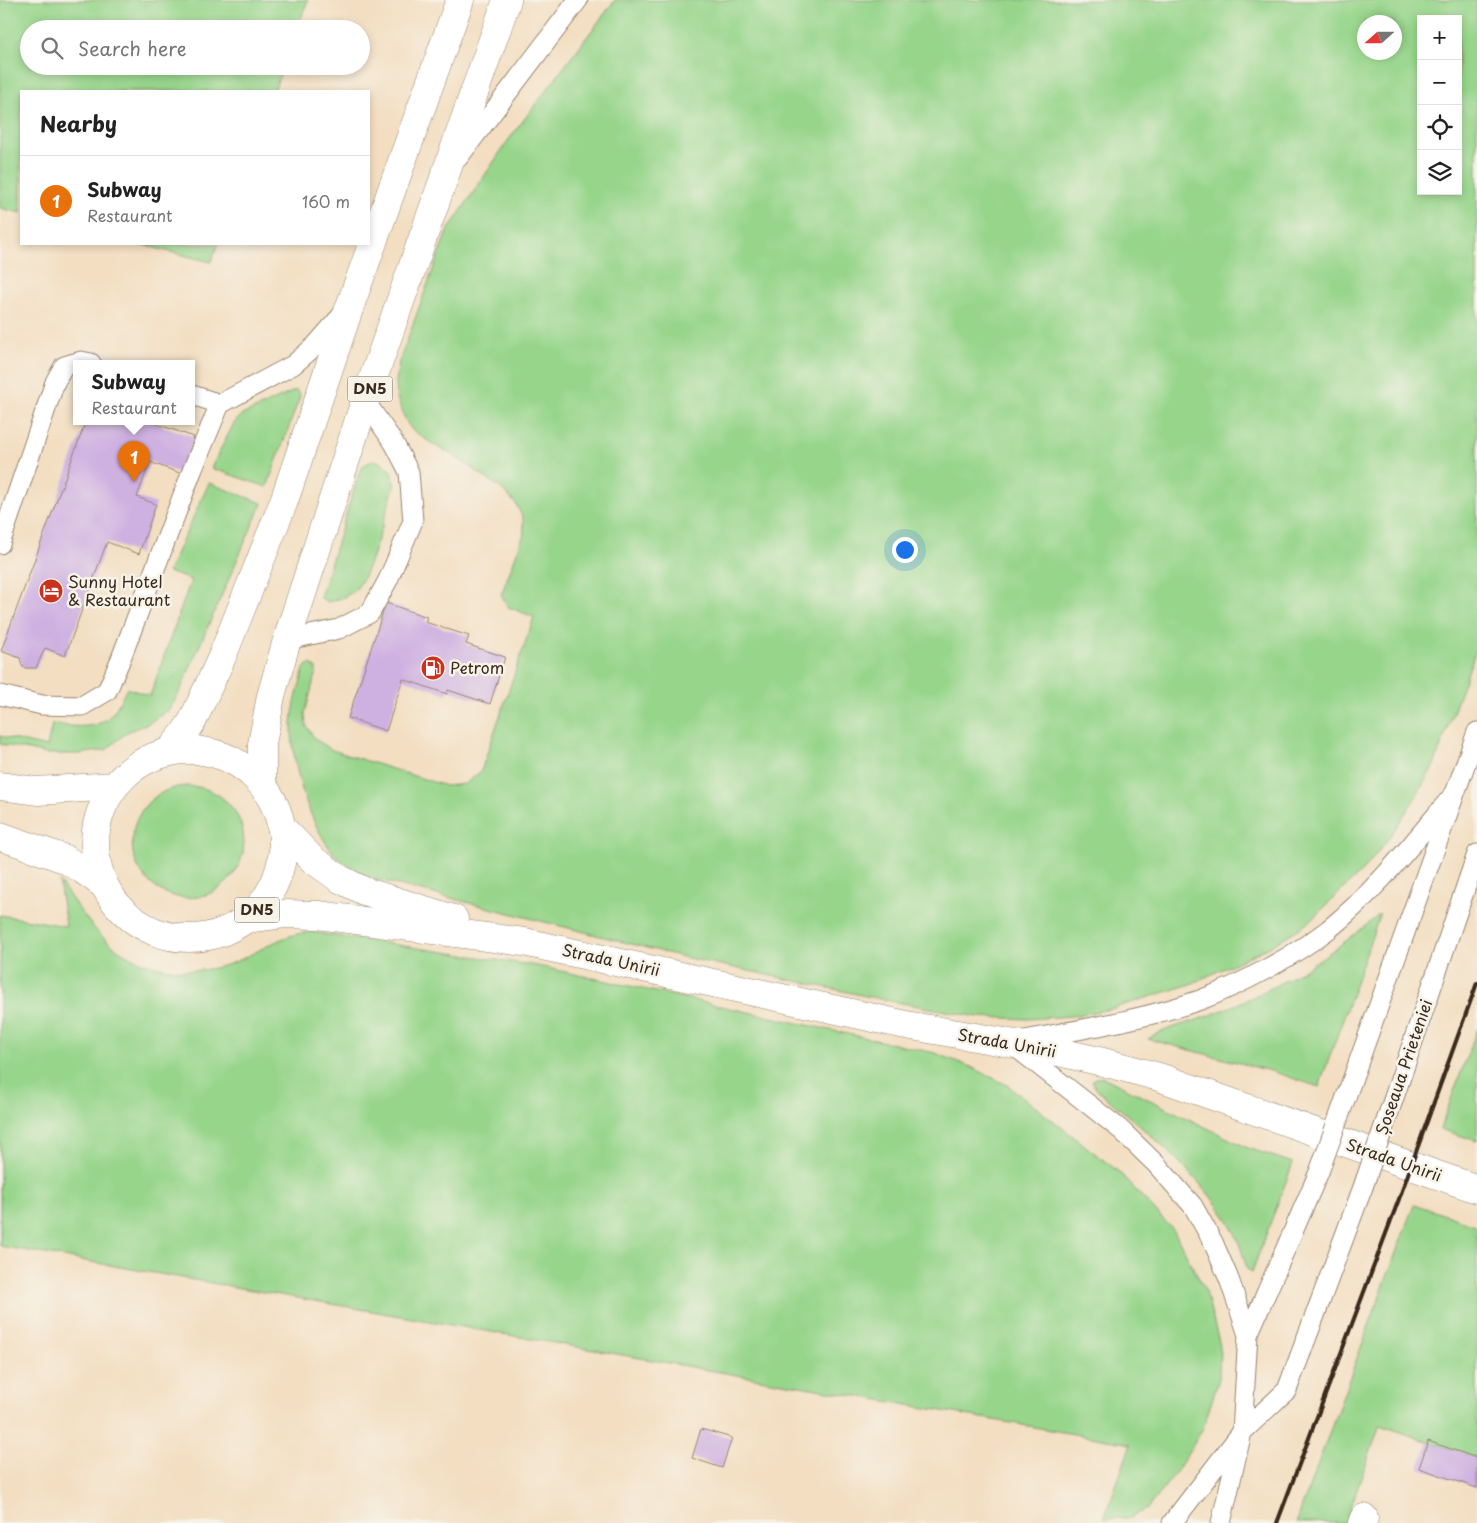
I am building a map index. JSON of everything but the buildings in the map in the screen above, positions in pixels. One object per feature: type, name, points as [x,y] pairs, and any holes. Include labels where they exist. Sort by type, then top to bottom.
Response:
[{"type":"main road","name":"DN5","points":[[169,752],[192,722],[222,657],[284,501],[350,306],[460,0]]},
{"type":"main road","name":"DN5","points":[[262,784],[262,744],[271,696],[287,640],[443,177],[507,0]]},
{"type":"main road","name":"DN5","points":[[197,750],[224,756],[248,771],[262,784],[276,808],[282,827],[282,855],[275,884],[260,906],[246,919],[231,929],[213,936],[195,939],[166,936],[149,930],[132,920],[112,900],[103,884],[95,857],[94,838],[100,811],[114,786],[127,772],[142,762],[169,752],[197,750]]},
{"type":"main road","points":[[0,786],[37,791],[114,786]]},
{"type":"main road","name":"Strada Unirii","points":[[282,827],[312,860],[340,879],[364,891],[524,942]]},
{"type":"main road","name":"DN5","points":[[0,836],[64,859],[103,884]]},
{"type":"main road","name":"Strada Unirii","points":[[246,919],[284,914],[318,914],[524,942],[906,1024],[1059,1052],[1160,1077],[1477,1189]]},
{"type":"lane","points":[[443,177],[578,0]]},
{"type":"lane","points":[[0,695],[42,705],[82,706],[107,691],[192,471],[220,404],[293,365],[316,345],[350,306]]},
{"type":"lane","points":[[0,544],[55,382],[64,366],[73,364]]},
{"type":"lane","points":[[195,396],[220,404]]},
{"type":"lane","points":[[287,640],[339,629],[370,612],[388,580],[413,521],[409,472],[394,443],[366,401]]},
{"type":"lane","points":[[1221,1523],[1242,1432],[1248,1335],[1319,1172],[1477,732]]},
{"type":"lane","points":[[1010,1043],[1083,1029],[1165,1010],[1201,999],[1246,979],[1295,952],[1329,928],[1360,901],[1398,861],[1455,793]]},
{"type":"lane","name":"Șoseaua Prieteniei","points":[[1172,1523],[1242,1432],[1287,1390],[1363,1187],[1477,854]]},
{"type":"lane","points":[[1010,1043],[1121,1130],[1156,1164],[1188,1200],[1213,1242],[1229,1279],[1248,1335]]},
{"type":"green space","points":[[0,0],[308,0],[300,20],[20,20],[20,75],[280,75],[274,90],[20,90],[20,213],[0,208]]},
{"type":"green space","points":[[615,0],[1477,0],[1477,647],[1434,765],[1389,838],[1365,868],[1308,923],[1271,946],[1191,984],[1111,1009],[1072,1016],[1028,1019],[978,1017],[880,999],[679,956],[375,879],[355,870],[342,862],[327,845],[309,811],[302,790],[293,750],[292,731],[296,697],[304,669],[307,665],[311,664],[316,668],[305,713],[306,725],[315,739],[332,750],[446,786],[465,784],[481,771],[534,617],[508,607],[501,595],[524,534],[523,518],[516,504],[502,489],[411,429],[397,398],[396,381],[399,362],[447,232],[507,142]]},
{"type":"green space","points":[[143,245],[218,245],[211,262]]},
{"type":"green space","points":[[296,390],[300,395],[299,399],[267,487],[211,468],[234,423],[242,415]]},
{"type":"green space","points":[[374,460],[390,470],[394,483],[377,542],[361,582],[355,590],[342,598],[327,602],[320,597],[359,473],[364,465]]},
{"type":"green space","points":[[209,483],[262,503],[179,693],[170,709],[149,723],[127,732],[106,750],[79,754],[47,754],[0,744],[0,736],[47,747],[52,724],[91,726],[98,724],[115,710],[127,688],[150,696],[191,580],[168,572]]},
{"type":"green space","points":[[188,786],[209,790],[228,802],[240,821],[244,842],[240,863],[228,882],[209,894],[188,898],[167,894],[148,882],[136,863],[132,842],[136,821],[148,802],[167,790]]},
{"type":"green space","points":[[59,881],[84,915],[105,939],[127,955],[157,967],[189,971],[222,966],[237,961],[281,939],[300,933],[311,932],[538,966],[935,1053],[971,1067],[1007,1085],[1119,1172],[1174,1231],[1206,1292],[1220,1346],[1219,1379],[1203,1428],[1177,1471],[1147,1509],[1128,1518],[1104,1519],[1131,1444],[0,1246],[0,915],[66,926]]},
{"type":"green space","points":[[1380,914],[1319,1087],[1274,1072],[1148,1039],[1164,1031],[1232,1006],[1280,983],[1332,951]]},
{"type":"green space","points":[[1477,1029],[1477,1141],[1440,1129]]},
{"type":"green space","points":[[1101,1076],[1248,1148],[1293,1163],[1252,1272],[1247,1269],[1241,1248],[1232,1228],[1212,1198],[1165,1148],[1096,1089],[1092,1082],[1095,1078]]},
{"type":"green space","points":[[1414,1204],[1477,1226],[1477,1458],[1380,1425],[1345,1523],[1296,1523]]},
{"type":"railway","points":[[1277,1523],[1399,1199],[1477,983]]},
{"type":"place","name":"Subway","points":[[134,482]]},
{"type":"place","name":"Sunny Hotel & Restaurant","points":[[51,591]]},
{"type":"place","name":"Petrom","points":[[433,668]]}]
